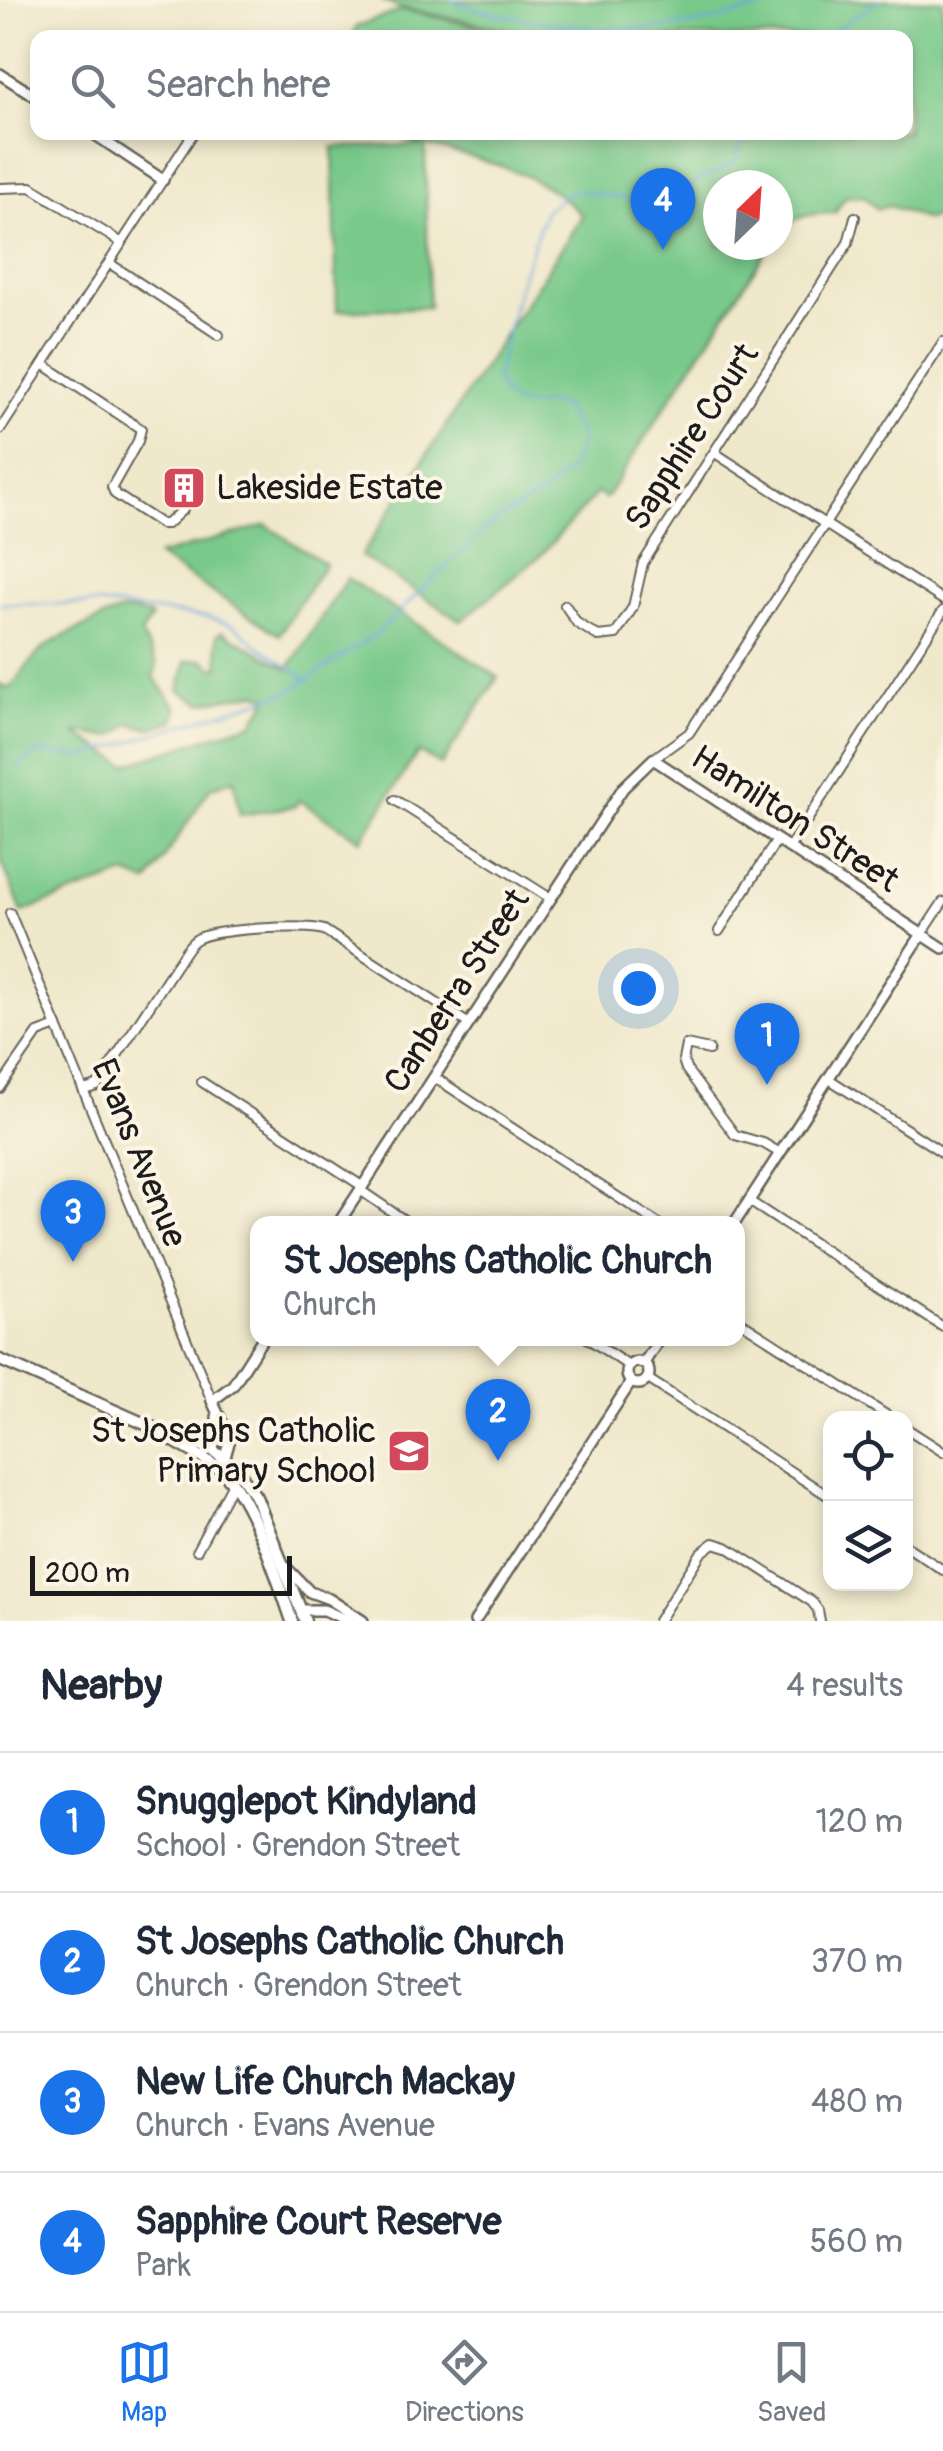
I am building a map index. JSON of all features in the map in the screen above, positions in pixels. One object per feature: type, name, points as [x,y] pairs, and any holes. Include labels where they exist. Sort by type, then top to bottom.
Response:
[{"type":"main road","points":[[0,1360],[215,1456],[240,1481],[282,1562],[296,1613]]},
{"type":"main road","points":[[215,1456],[224,1473],[240,1481]]},
{"type":"main road","points":[[240,1481],[242,1496],[296,1613]]},
{"type":"street","points":[[0,74],[30,93]]},
{"type":"street","points":[[102,140],[163,180]]},
{"type":"street","points":[[0,430],[189,140]]},
{"type":"street","points":[[0,188],[31,187],[122,243]]},
{"type":"street","name":"Sapphire Court","points":[[565,606],[577,623],[598,636],[616,634],[633,606],[643,563],[848,243],[855,217]]},
{"type":"street","points":[[109,263],[219,336]]},
{"type":"street","points":[[653,760],[689,732],[943,342]]},
{"type":"street","points":[[44,364],[141,429],[116,477],[112,487],[115,494],[160,524],[167,524],[183,508]]},
{"type":"street","points":[[715,453],[943,600]]},
{"type":"street","points":[[789,848],[943,611]]},
{"type":"street","name":"Hamilton Street","points":[[622,788],[653,760],[943,948]]},
{"type":"street","name":"Canberra Street","points":[[343,1216],[622,788]]},
{"type":"street","points":[[396,800],[550,898]]},
{"type":"street","points":[[719,931],[777,840]]},
{"type":"street","points":[[739,1216],[943,902]]},
{"type":"street","name":"Evans Avenue","points":[[10,913],[230,1442],[215,1456]]},
{"type":"street","points":[[84,1090],[98,1086],[186,950],[198,938],[213,934],[302,926],[324,930],[469,1024]]},
{"type":"street","points":[[0,1088],[38,1033],[57,1026]]},
{"type":"street","points":[[679,1034],[686,1045],[686,1070],[729,1130],[780,1153]]},
{"type":"street","points":[[686,1045],[708,1050]]},
{"type":"street","points":[[434,1077],[647,1216]]},
{"type":"street","points":[[828,1079],[943,1154]]},
{"type":"street","points":[[202,1082],[399,1216]]},
{"type":"street","points":[[749,1201],[943,1328]]},
{"type":"street","points":[[745,1324],[880,1411]]},
{"type":"street","points":[[212,1401],[233,1385],[259,1346]]},
{"type":"street","points":[[598,1346],[628,1366]]},
{"type":"street","points":[[644,1363],[655,1346]]},
{"type":"street","points":[[628,1366],[637,1361],[644,1363],[648,1379]]},
{"type":"street","points":[[628,1366],[627,1376],[632,1382],[638,1384],[648,1379]]},
{"type":"street","points":[[648,1379],[823,1492]]},
{"type":"street","points":[[475,1621],[632,1382]]},
{"type":"street","name":"Evans Avenue","points":[[215,1456],[217,1414]]},
{"type":"street","points":[[913,1433],[943,1452]]},
{"type":"street","points":[[198,1550],[240,1481]]},
{"type":"street","points":[[217,1516],[242,1496]]},
{"type":"street","points":[[658,1621],[701,1553],[714,1544],[727,1547],[812,1602],[820,1618]]},
{"type":"street","points":[[913,1551],[943,1570]]},
{"type":"street","points":[[282,1562],[307,1590],[363,1621]]},
{"type":"street","points":[[296,1613],[318,1596]]},
{"type":"street","points":[[296,1613],[324,1610],[346,1620]]},
{"type":"street","points":[[322,1621],[333,1617],[346,1620]]},
{"type":"green space","points":[[381,0],[943,0],[943,214],[927,220],[890,206],[877,209],[864,196],[845,197],[835,213],[793,222],[793,170],[703,170],[703,260],[760,260],[606,498],[597,493],[539,557],[461,621],[361,556],[582,216],[549,188],[530,178],[425,145],[429,307],[337,311],[333,147],[423,145],[408,140],[913,140],[913,30],[510,30],[397,7]]},
{"type":"green space","points":[[403,10],[493,30],[355,30]]},
{"type":"green space","points":[[266,525],[325,564],[279,635],[157,556]]},
{"type":"green space","points":[[347,578],[498,677],[441,765],[418,752],[361,840],[299,800],[295,806],[240,815],[234,779],[210,788],[148,883],[126,874],[22,912],[0,858],[0,684],[9,689],[40,651],[91,623],[124,611],[152,617],[141,634],[157,664],[154,677],[177,708],[174,721],[151,728],[129,724],[109,736],[76,733],[126,765],[253,723],[269,697],[255,693],[201,703],[179,690],[186,661],[202,659],[219,668],[217,636],[222,631],[288,669]]},
{"type":"waterway","points":[[451,0],[524,19],[634,29],[708,21],[792,0]]},
{"type":"waterway","points":[[835,30],[880,0]]},
{"type":"waterway","points":[[17,766],[41,752],[82,757],[290,691],[376,634],[487,527],[544,492],[571,468],[581,443],[577,427],[563,407],[551,402],[534,406],[512,403],[496,378],[520,282],[545,211],[566,194],[579,191],[628,199],[685,189],[737,160],[741,140]]},
{"type":"waterway","points":[[0,604],[98,604],[207,617],[235,626],[308,680]]},
{"type":"place","name":"Sapphire Court Reserve","points":[[663,250]]},
{"type":"place","name":"Lakeside Estate","points":[[184,488]]},
{"type":"place","name":"Snugglepot Kindyland","points":[[767,1085]]},
{"type":"place","name":"New Life Church Mackay","points":[[73,1262]]},
{"type":"place","name":"St Josephs Catholic Primary School","points":[[409,1451]]},
{"type":"place","name":"St Josephs Catholic Church","points":[[498,1461]]}]
